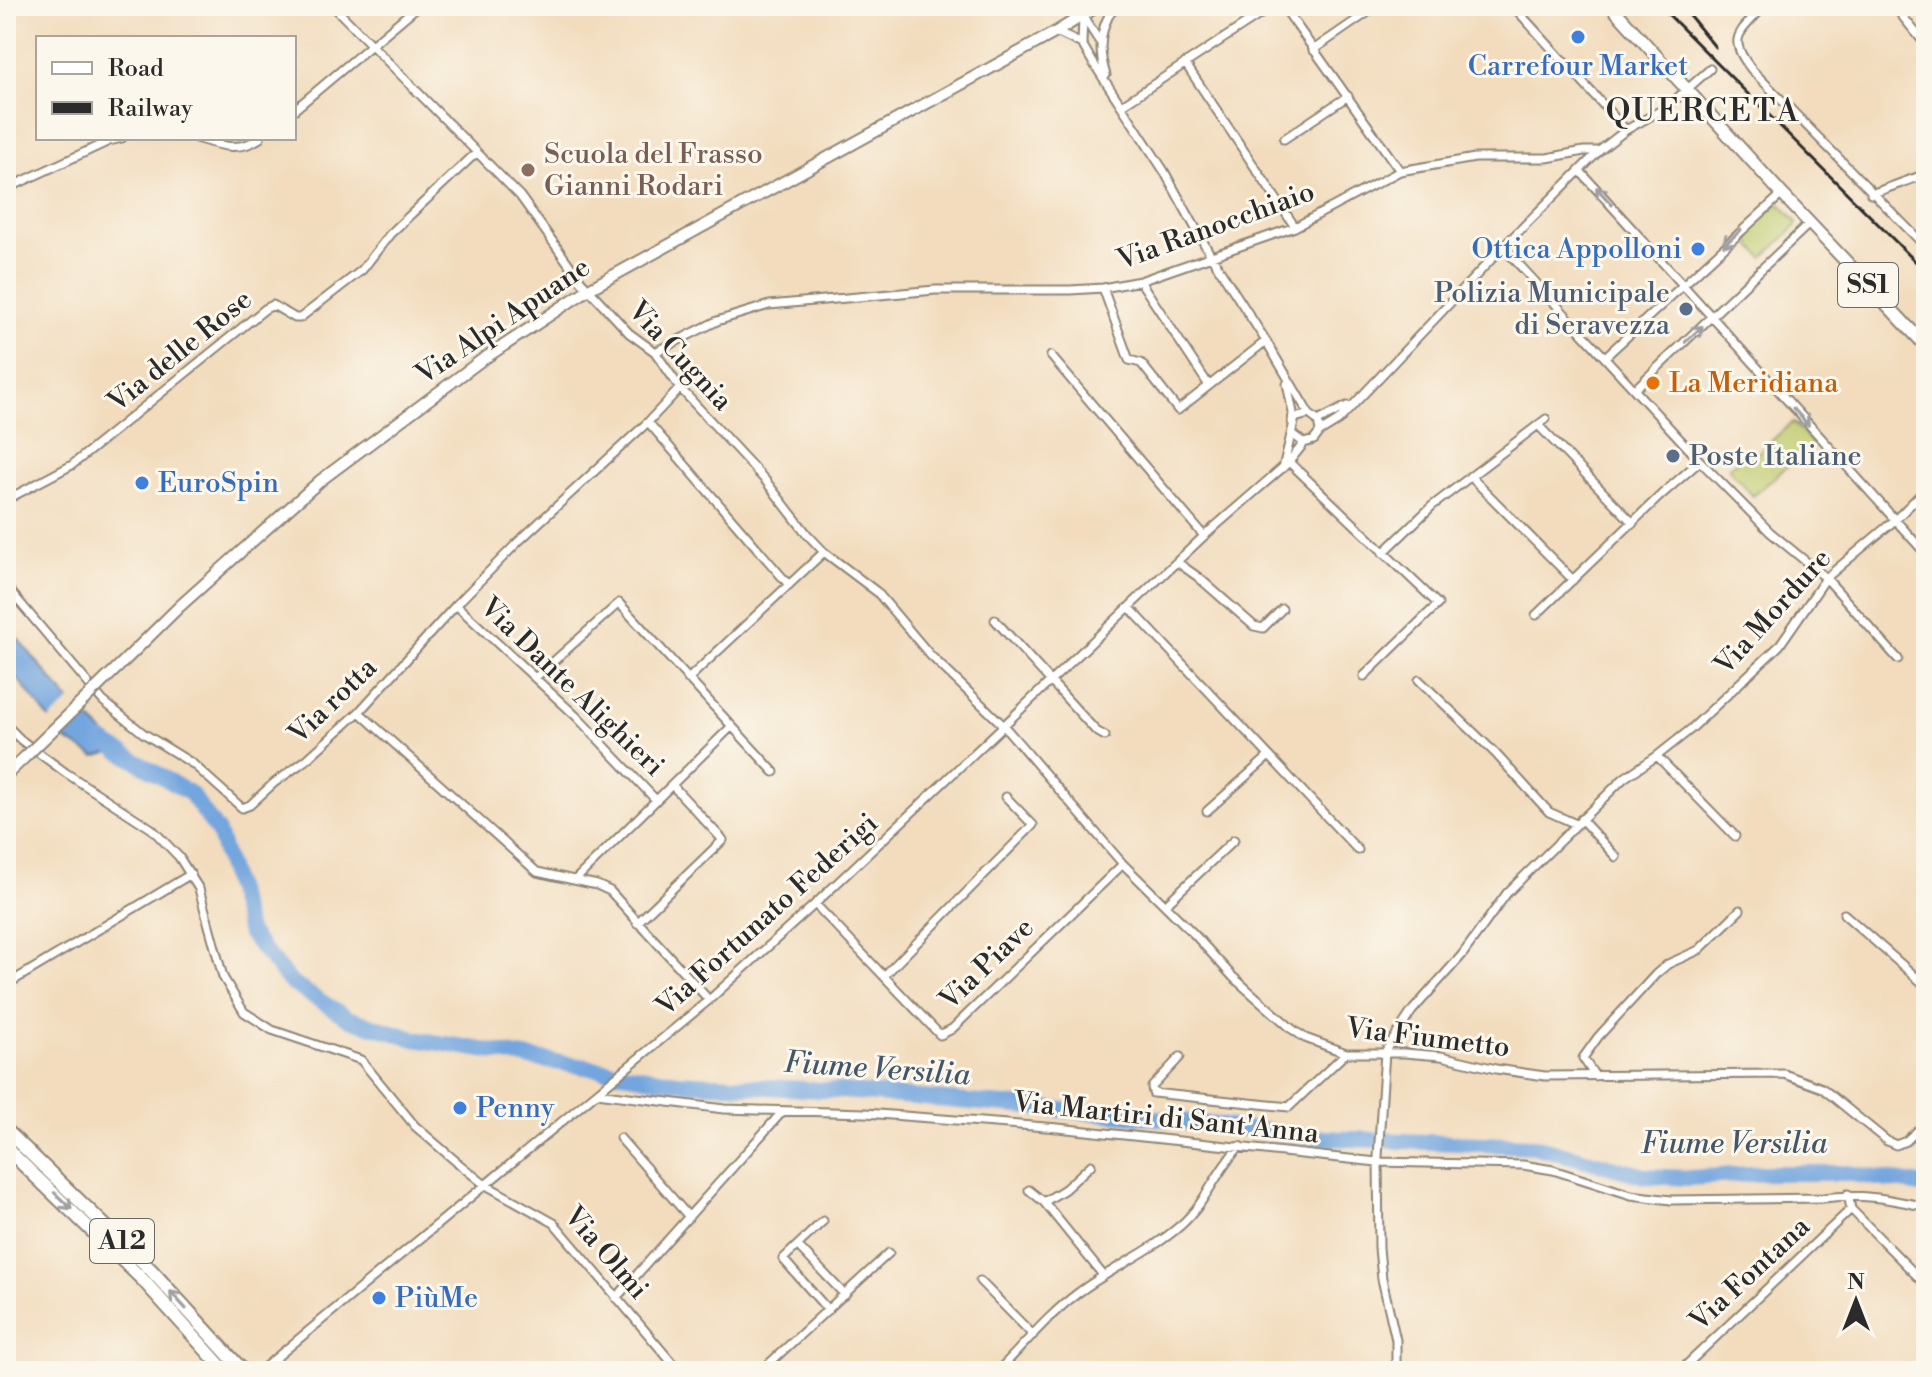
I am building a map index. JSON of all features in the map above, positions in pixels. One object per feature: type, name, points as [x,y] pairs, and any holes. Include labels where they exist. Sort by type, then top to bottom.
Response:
[{"type":"highway","name":"A12","points":[[6,1130],[151,1270],[243,1371]]},
{"type":"highway","name":"A12","points":[[6,1148],[142,1279],[222,1368]]},
{"type":"main road","name":"Via Alpi Apuane","points":[[6,775],[180,606],[321,480],[479,362],[589,289],[1098,6]]},
{"type":"main road","name":"SS1","points":[[1611,6],[1926,346]]},
{"type":"street","name":"Via Cugnia","points":[[333,6],[520,196],[589,289],[629,333],[655,352],[680,388],[765,480],[807,534],[824,552],[877,592],[930,655],[1004,726]]},
{"type":"street","points":[[296,108],[418,6]]},
{"type":"street","points":[[1100,43],[1108,15],[1115,6]]},
{"type":"street","points":[[1122,105],[1273,6]]},
{"type":"street","points":[[1283,6],[1400,171]]},
{"type":"street","points":[[1313,50],[1377,6]]},
{"type":"street","points":[[1513,6],[1626,130]]},
{"type":"street","points":[[1764,6],[1739,36],[1737,52],[1871,194],[1926,247]]},
{"type":"street","points":[[1894,6],[1926,45]]},
{"type":"street","points":[[1083,16],[1100,43],[1101,61],[1109,85]]},
{"type":"street","points":[[1082,44],[1083,16]]},
{"type":"street","points":[[1056,32],[1082,44],[1164,171],[1211,256],[1266,341],[1284,375],[1309,414],[1318,421],[1320,432]]},
{"type":"street","points":[[1185,63],[1295,227]]},
{"type":"street","points":[[1292,434],[1304,443],[1314,440],[1320,432],[1338,421],[1599,151],[1626,130],[1667,107],[1710,69]]},
{"type":"street","points":[[1284,139],[1348,96]]},
{"type":"street","points":[[6,189],[113,140]]},
{"type":"street","points":[[202,140],[225,147],[240,147],[257,140]]},
{"type":"street","name":"Via Ranocchiaio","points":[[655,352],[717,321],[769,305],[803,300],[935,290],[1103,288],[1140,281],[1295,227],[1400,171],[1475,158],[1547,158],[1599,151]]},
{"type":"street","name":"Via delle Rose","points":[[6,500],[72,465],[265,309],[273,305],[300,318],[362,270],[390,234],[476,153]]},
{"type":"street","points":[[1580,171],[1926,554]]},
{"type":"street","points":[[1871,194],[1926,174]]},
{"type":"street","points":[[1605,357],[1782,194]]},
{"type":"street","points":[[1635,389],[1810,223]]},
{"type":"street","points":[[1503,247],[1700,461],[1770,532],[1826,578],[1898,659]]},
{"type":"street","points":[[1140,281],[1208,384]]},
{"type":"street","points":[[1103,288],[1129,360],[1141,363],[1178,410],[1266,341]]},
{"type":"street","points":[[1051,356],[1204,536]]},
{"type":"street","points":[[1284,375],[1291,398],[1292,422],[1286,465],[1438,604],[1364,676]]},
{"type":"street","name":"Via rotta","points":[[6,586],[103,701],[143,733],[193,764],[242,808],[306,760],[359,712],[519,541],[648,422],[680,388]]},
{"type":"street","points":[[1318,421],[1353,403]]},
{"type":"street","points":[[1292,422],[1299,415],[1309,414]]},
{"type":"street","points":[[1383,553],[1432,506],[1546,419]]},
{"type":"street","points":[[648,422],[789,585]]},
{"type":"street","points":[[1538,425],[1633,523]]},
{"type":"street","name":"Via Fortunato Federigi","points":[[260,1371],[709,1000],[815,904],[1204,536],[1286,465],[1304,443]]},
{"type":"street","points":[[1536,615],[1700,461]]},
{"type":"street","points":[[1470,476],[1573,580]]},
{"type":"street","name":"Via Mordure","points":[[1378,1160],[1385,1052],[1412,1011],[1462,955],[1507,893],[1624,778],[1657,756],[1713,709],[1779,646],[1826,578],[1895,520],[1926,489]]},
{"type":"street","points":[[688,679],[824,552]]},
{"type":"street","points":[[1177,562],[1254,626],[1263,628],[1282,609]]},
{"type":"street","points":[[535,678],[619,603],[774,772]]},
{"type":"street","name":"Via Dante Alighieri","points":[[456,605],[577,717],[656,800]]},
{"type":"street","points":[[1129,607],[1358,850]]},
{"type":"street","points":[[995,620],[1096,731],[1105,736]]},
{"type":"street","points":[[1419,680],[1495,753],[1549,812],[1578,822],[1616,857]]},
{"type":"street","points":[[359,712],[537,872],[610,891],[709,1000]]},
{"type":"street","points":[[575,880],[732,726]]},
{"type":"street","name":"Via Fiumetto","points":[[1004,726],[1123,864],[1233,977],[1305,1038],[1346,1053],[1441,1056],[1545,1076],[1784,1074],[1822,1088],[1896,1145],[1906,1141],[1926,1123]]},
{"type":"street","name":"Via Olmi","points":[[7,729],[66,773],[152,829],[179,857],[205,904],[223,977],[244,1012],[272,1030],[361,1060],[415,1126],[484,1184],[554,1223],[679,1371]]},
{"type":"street","points":[[1657,756],[1735,836]]},
{"type":"street","points":[[1207,811],[1268,757]]},
{"type":"street","points":[[637,923],[723,840],[672,785]]},
{"type":"street","points":[[885,975],[1033,825],[1006,797]]},
{"type":"street","points":[[1165,905],[1234,840]]},
{"type":"street","name":"Via Piave","points":[[815,904],[940,1035],[952,1029],[1123,864]]},
{"type":"street","points":[[6,985],[191,874]]},
{"type":"street","points":[[1595,1076],[1583,1058],[1598,1037],[1668,964],[1699,950],[1740,910]]},
{"type":"street","points":[[1844,914],[1926,986]]},
{"type":"street","points":[[1180,1057],[1152,1087],[1153,1093],[1289,1107],[1346,1053]]},
{"type":"street","name":"Via Martiri di Sant'Anna","points":[[597,1093],[724,1109],[865,1113],[972,1121],[1378,1160],[1523,1165],[1553,1170],[1631,1195],[1671,1200],[1823,1198],[1848,1194],[1872,1195],[1926,1207]]},
{"type":"street","points":[[616,1298],[783,1111]]},
{"type":"street","points":[[620,1138],[689,1217]]},
{"type":"street","points":[[998,1371],[1065,1304],[1103,1275],[1153,1247],[1195,1212],[1227,1160],[1240,1146]]},
{"type":"street","points":[[1378,1160],[1382,1279],[1396,1340],[1396,1371]]},
{"type":"street","points":[[1044,1202],[1065,1189],[1091,1165]]},
{"type":"street","points":[[1029,1190],[1044,1202],[1103,1275]]},
{"type":"street","points":[[1848,1194],[1851,1209],[1926,1285]]},
{"type":"street","name":"Via Fontana","points":[[1680,1371],[1851,1209]]},
{"type":"street","points":[[823,1221],[783,1259],[828,1310]]},
{"type":"street","points":[[798,1246],[845,1295]]},
{"type":"street","points":[[761,1371],[889,1253]]},
{"type":"street","points":[[980,1281],[1033,1335]]},
{"type":"green space","points":[[1780,204],[1797,222],[1796,226],[1763,258],[1752,246],[1748,230]]},
{"type":"green space","points":[[1793,422],[1813,444],[1753,496],[1728,468],[1742,457],[1747,462]]},
{"type":"water","points":[[6,624],[67,698],[121,749],[95,757],[66,740],[6,664]]},
{"type":"pier","points":[[73,698],[86,709],[57,736],[46,723]]},
{"type":"waterway","name":"Fiume Versilia","points":[[101,740],[191,794],[218,832],[249,933],[291,983],[350,1019],[415,1039],[677,1082],[841,1091],[1157,1118],[1325,1138],[1534,1146],[1645,1176],[1689,1178],[1766,1173],[1847,1173],[1926,1186]]},
{"type":"railway","points":[[1660,6],[1926,272]]},
{"type":"railway","points":[[1682,6],[1715,47]]},
{"type":"place","name":"Carrefour Market","points":[[1578,37]]},
{"type":"place","name":"Scuola del Frasso Gianni Rodari","points":[[528,170]]},
{"type":"place","name":"Ottica Appolloni","points":[[1698,249]]},
{"type":"place","name":"Polizia Municipale di Seravezza","points":[[1686,309]]},
{"type":"place","name":"La Meridiana","points":[[1653,383]]},
{"type":"place","name":"Poste Italiane","points":[[1673,456]]},
{"type":"place","name":"EuroSpin","points":[[142,483]]},
{"type":"place","name":"Penny","points":[[460,1108]]},
{"type":"place","name":"PiùMe","points":[[379,1298]]},
{"type":"district","name":"QUERCETA","points":[[1703,111]]}]
